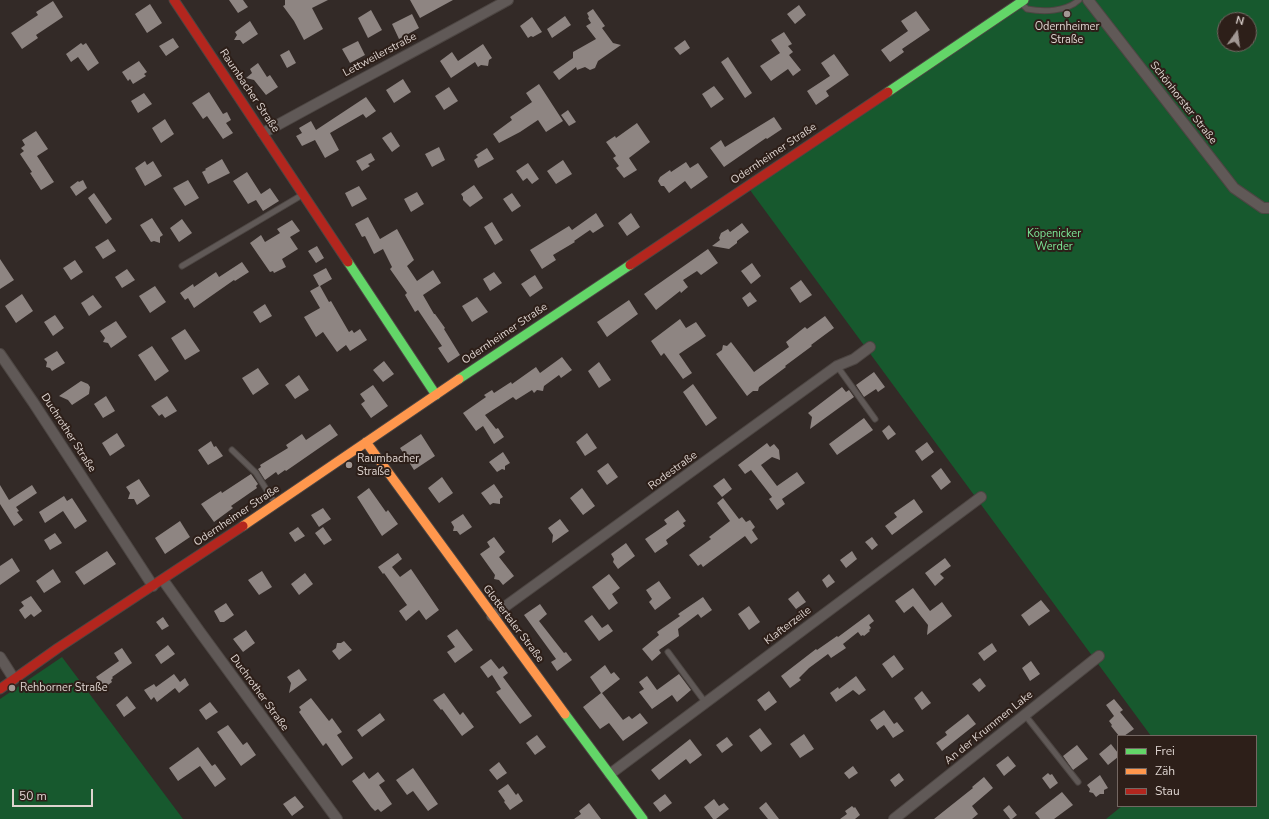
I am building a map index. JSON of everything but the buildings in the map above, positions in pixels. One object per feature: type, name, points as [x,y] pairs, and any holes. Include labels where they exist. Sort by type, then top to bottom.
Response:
[{"type":"street","name":"Raumbacher Straße","points":[[174,0],[436,394]]},
{"type":"street","name":"Lettweilerstraße","points":[[263,133],[339,90],[508,0]]},
{"type":"street","name":"Schönhorster Straße","points":[[1088,0],[1234,188],[1263,208],[1269,208]]},
{"type":"street","name":"Odernheimer Straße","points":[[0,689],[58,648],[163,580],[436,394],[1022,1]]},
{"type":"street","name":"Rodestraße","points":[[492,616],[837,366],[854,359],[870,347]]},
{"type":"street","name":"Duchrother Straße","points":[[0,354],[34,402],[153,586]]},
{"type":"street","name":"Glottertaler Straße","points":[[366,442],[492,616],[643,819]]},
{"type":"street","name":"Klafterzeile","points":[[610,774],[981,497]]},
{"type":"street","name":"Duchrother Straße","points":[[163,580],[337,819]]},
{"type":"street","name":"An der Krummen Lake","points":[[894,819],[1099,656]]},
{"type":"street","points":[[0,657],[14,679]]},
{"type":"lane","points":[[1022,1],[1027,10],[1055,10],[1064,8],[1079,0]]},
{"type":"lane","points":[[182,266],[303,195]]},
{"type":"lane","points":[[837,366],[875,419]]},
{"type":"lane","points":[[232,450],[256,473],[275,504]]},
{"type":"lane","points":[[668,652],[705,702]]},
{"type":"lane","points":[[1025,715],[1078,782]]},
{"type":"green space","name":"Köpenicker Werder","points":[[1024,0],[1269,0],[1269,819],[1106,819],[1121,807],[1257,807],[1257,735],[1150,735],[747,186]]},
{"type":"green space","points":[[62,657],[183,819],[0,819],[0,699]]},
{"type":"traffic: fast","points":[[888,92],[1024,0]]},
{"type":"traffic: fast","points":[[348,262],[436,395]]},
{"type":"traffic: fast","points":[[459,379],[630,265]]},
{"type":"traffic: fast","points":[[565,714],[643,819]]},
{"type":"traffic: slow","points":[[243,526],[459,379]]},
{"type":"traffic: slow","points":[[366,442],[565,714]]},
{"type":"traffic: jam","points":[[174,0],[348,262]]},
{"type":"traffic: jam","points":[[630,265],[888,92]]},
{"type":"traffic: jam","points":[[0,689],[58,648],[243,526]]},
{"type":"place","name":"Odernheimer Straße","points":[[1067,14]]},
{"type":"place","name":"Raumbacher Straße","points":[[349,465]]},
{"type":"place","name":"Rehborner Straße","points":[[12,688]]}]
